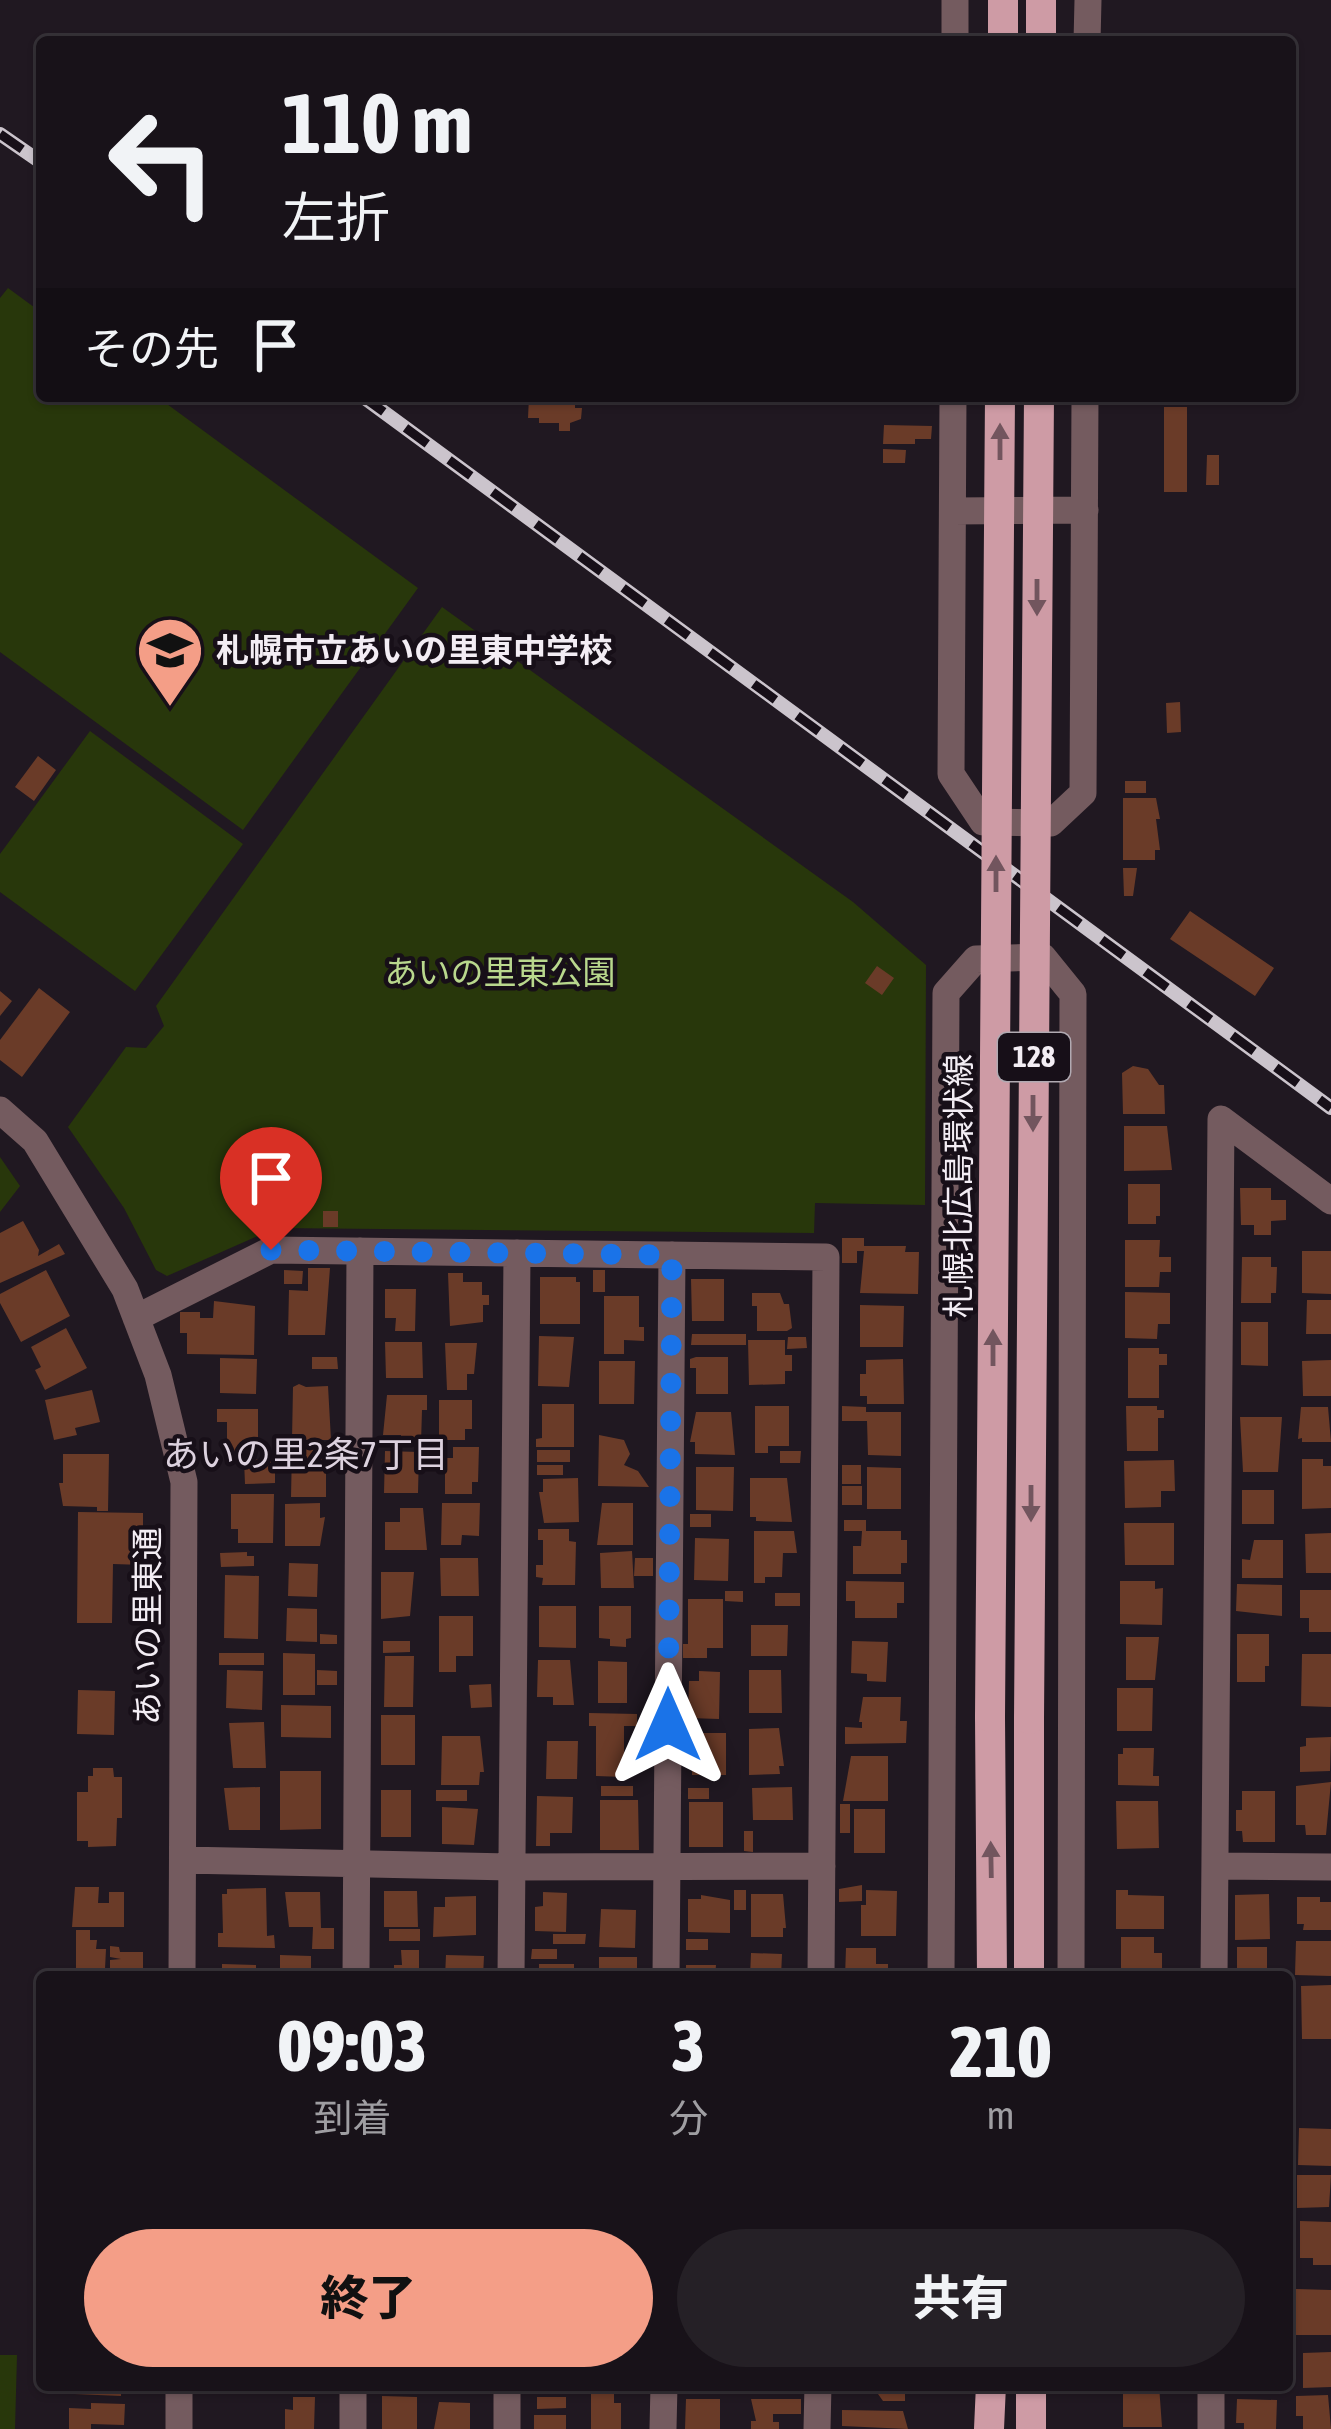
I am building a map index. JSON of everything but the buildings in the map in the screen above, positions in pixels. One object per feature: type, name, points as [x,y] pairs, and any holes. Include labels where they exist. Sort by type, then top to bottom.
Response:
[{"type":"main road","points":[[1003,0],[1003,36]]},
{"type":"main road","points":[[1041,0],[1041,36]]},
{"type":"main road","name":"札幌北広島環状線","points":[[992,1971],[1000,402]]},
{"type":"main road","name":"128","points":[[1029,1971],[1039,402]]},
{"type":"main road","points":[[989,2429],[991,2391]]},
{"type":"main road","points":[[1031,2391],[1031,2429]]},
{"type":"street","points":[[955,36],[956,0]]},
{"type":"street","points":[[1088,0],[1088,36]]},
{"type":"street","points":[[953,402],[951,774],[983,823],[1051,823],[1083,793],[1085,402]]},
{"type":"street","points":[[953,511],[1084,510]]},
{"type":"street","points":[[940,1971],[946,993],[976,959],[1042,957],[1072,994],[1071,1971]]},
{"type":"street","name":"あいの里東通","points":[[0,1110],[35,1141],[125,1288],[158,1375],[184,1482],[182,1971]]},
{"type":"street","points":[[1214,1971],[1221,1119],[1331,1201]]},
{"type":"street","points":[[136,1318],[271,1250],[826,1257],[821,1971]]},
{"type":"street","points":[[356,1971],[360,1251]]},
{"type":"street","points":[[511,1971],[517,1253]]},
{"type":"street","points":[[666,1971],[672,1255]]},
{"type":"street","points":[[183,1860],[512,1867],[822,1866]]},
{"type":"street","points":[[1215,1866],[1331,1867]]},
{"type":"street","points":[[179,2391],[179,2429]]},
{"type":"street","points":[[353,2391],[353,2429]]},
{"type":"street","points":[[507,2391],[507,2429]]},
{"type":"street","points":[[663,2429],[664,2391]]},
{"type":"street","points":[[818,2391],[818,2429]]},
{"type":"street","points":[[1210,2429],[1211,2391]]},
{"type":"green space","name":"札幌市立あいの里東中学校","points":[[8,288],[36,309],[36,402],[164,402],[418,588],[243,830],[0,652],[0,298]]},
{"type":"green space","name":"あいの里東公園","points":[[442,607],[853,902],[926,965],[925,1205],[815,1203],[814,1233],[276,1228],[167,1276],[156,1270],[124,1208],[68,1127],[126,1047],[146,1048],[164,1026],[156,1006]]},
{"type":"green space","points":[[90,731],[243,844],[135,991],[0,892],[0,854]]},
{"type":"green space","points":[[0,1157],[20,1186],[0,1212]]},
{"type":"green space","points":[[0,2355],[17,2355],[15,2429],[0,2429]]},
{"type":"railway","points":[[0,134],[36,159]]},
{"type":"railway","points":[[370,402],[1331,1108]]},
{"type":"place","name":"札幌市立あいの里東中学校","points":[[170,709]]},
{"type":"district","name":"あいの里2条7丁目","points":[[306,1454]]},
{"type":"route","points":[[271,1250],[672,1255],[668,1725]]}]
